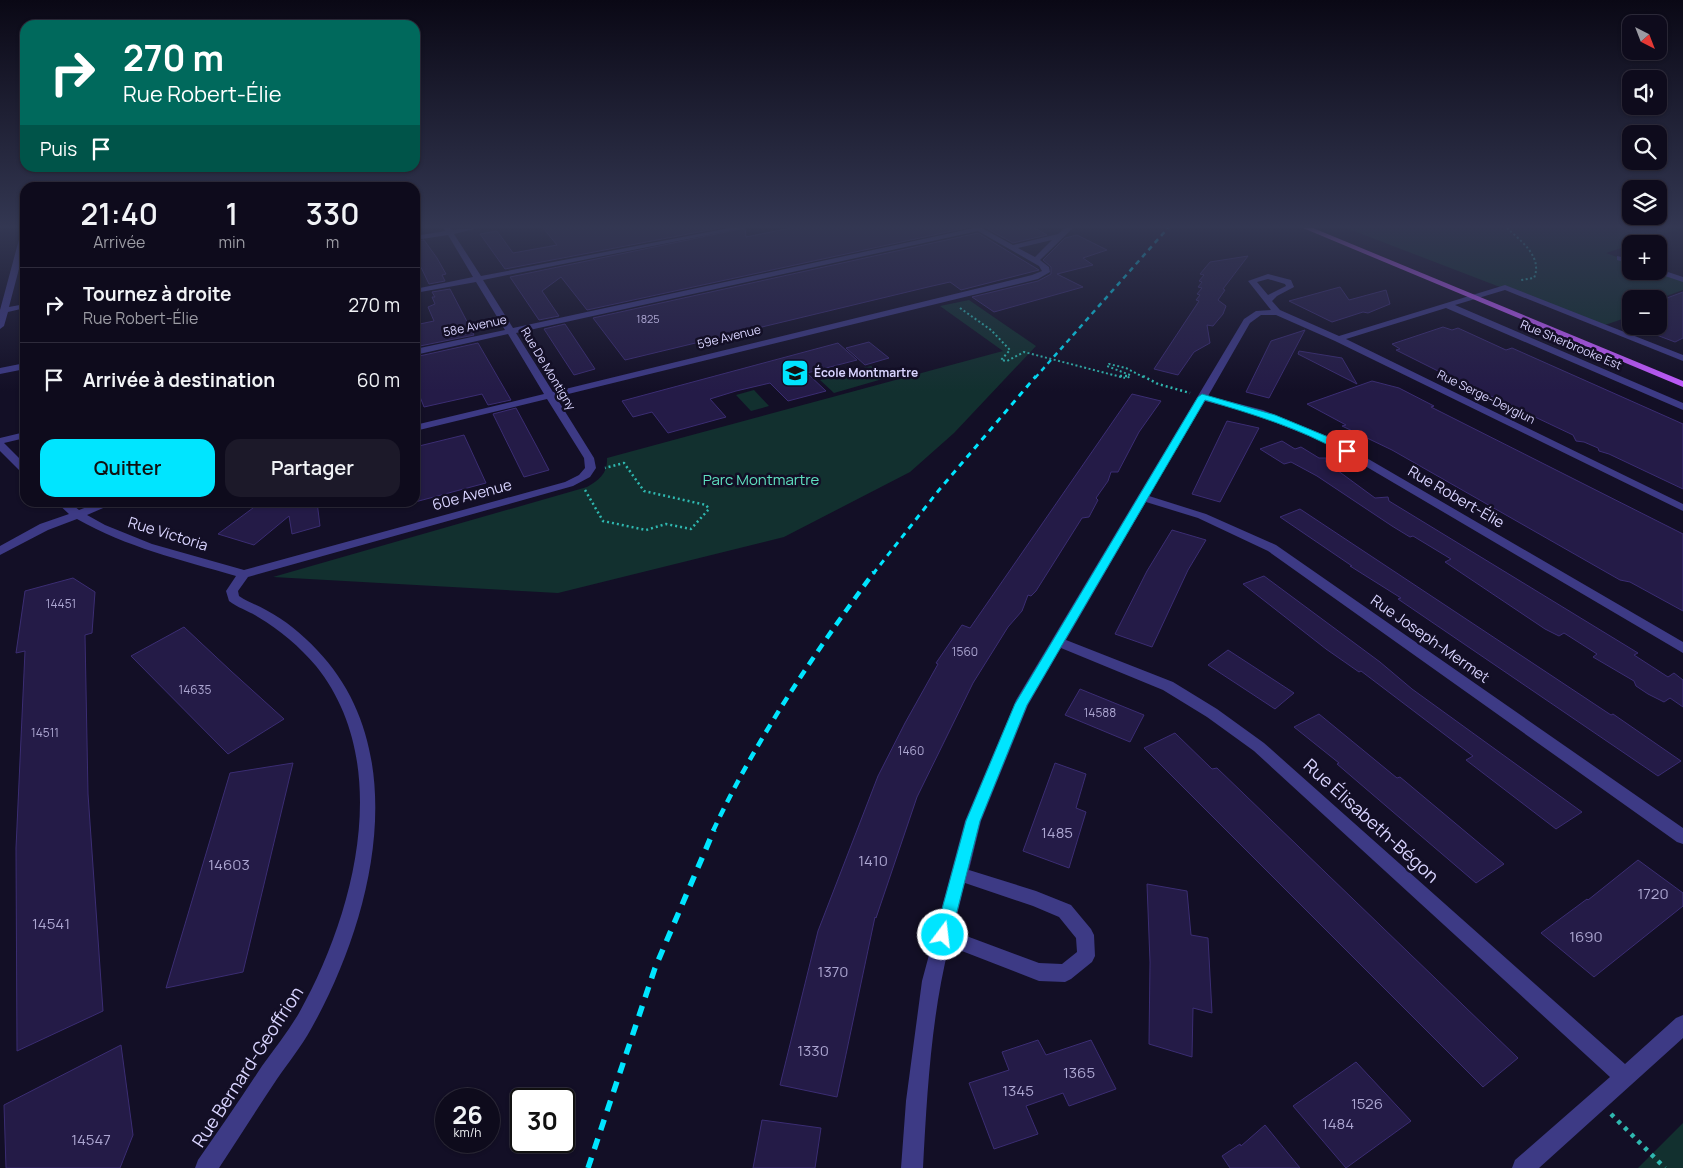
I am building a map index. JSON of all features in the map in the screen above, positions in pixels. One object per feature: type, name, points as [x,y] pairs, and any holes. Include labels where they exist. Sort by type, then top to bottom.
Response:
[{"type":"main road","name":"Rue Sherbrooke Est","points":[[1439,283],[1683,384]]},
{"type":"street","points":[[0,326],[14,283]]},
{"type":"street","points":[[420,290],[459,283]]},
{"type":"street","name":"Rue De Montigny","points":[[479,283],[589,458],[592,465],[590,472]]},
{"type":"street","name":"58e Avenue","points":[[420,351],[732,283]]},
{"type":"street","name":"59e Avenue","points":[[420,427],[1012,283]]},
{"type":"street","points":[[1338,339],[1476,298],[1505,287]]},
{"type":"street","name":"Rue Sherbrooke Est","points":[[1505,287],[1683,358]]},
{"type":"street","points":[[1268,300],[1277,312]]},
{"type":"street","name":"Rue Sherbrooke Est","points":[[1449,306],[1683,407]]},
{"type":"street","points":[[5,310],[20,307]]},
{"type":"street","points":[[912,1168],[916,1101],[931,981],[973,821],[1021,704],[1247,321],[1259,313],[1277,312]]},
{"type":"street","name":"Rue Serge-Deyglun","points":[[1277,312],[1338,339],[1683,508]]},
{"type":"street","points":[[0,371],[20,367]]},
{"type":"street","name":"Rue Robert-Élie","points":[[1202,397],[1259,412],[1330,441],[1683,648]]},
{"type":"street","points":[[0,440],[20,436]]},
{"type":"street","points":[[0,445],[20,465]]},
{"type":"street","name":"60e Avenue","points":[[244,574],[570,484],[590,472]]},
{"type":"street","name":"Rue Joseph-Mermet","points":[[1143,498],[1202,516],[1272,548],[1683,837]]},
{"type":"street","name":"Rue Victoria","points":[[66,507],[74,514],[101,529],[244,574]]},
{"type":"street","points":[[0,551],[19,539],[74,514],[96,507]]},
{"type":"street","name":"Rue Bernard-Geoffrion","points":[[206,1168],[304,1023],[332,968],[357,889],[366,841],[368,803],[364,767],[359,738],[340,689],[327,670],[295,635],[233,598],[232,591],[244,574]]},
{"type":"street","name":"Rue Élisabeth-Bégon","points":[[1058,642],[1168,686],[1212,712],[1259,747],[1625,1077]]},
{"type":"street","points":[[943,935],[1039,972],[1065,973],[1086,956],[1085,935],[1065,911],[959,874]]},
{"type":"street","points":[[1523,1168],[1683,1025]]},
{"type":"path","points":[[1505,287],[1512,283]]},
{"type":"path","points":[[946,298],[992,330],[1010,350],[1001,360],[1006,361],[1024,352],[1127,378],[1131,376],[1106,366],[1109,364],[1135,371],[1158,384],[1202,397]]},
{"type":"path","points":[[583,487],[603,521],[646,530],[666,524],[691,529],[709,509],[706,506],[644,491],[624,463],[605,468]]},
{"type":"path","points":[[1598,1101],[1665,1168]]},
{"type":"green space","points":[[1488,283],[1683,283],[1683,290],[1667,296],[1667,290],[1622,290],[1622,319],[1602,326]]},
{"type":"green space","name":"Parc Montmartre","points":[[969,300],[1036,346],[954,433],[910,472],[784,537],[558,593],[273,577],[587,487],[602,476],[606,468],[607,458],[1003,351],[940,306]]},
{"type":"green space","points":[[871,366],[886,378],[834,393],[820,380]]},
{"type":"green space","points":[[754,390],[769,406],[751,411],[736,395]]},
{"type":"green space","points":[[1683,1123],[1683,1168],[1638,1168]]},
{"type":"building","points":[[514,283],[554,283],[542,291],[559,316],[539,320]]},
{"type":"building","points":[[565,283],[714,283],[587,310]]},
{"type":"building","points":[[754,283],[948,283],[625,360],[593,318]]},
{"type":"building","points":[[951,283],[990,283],[961,290]]},
{"type":"building","points":[[1032,283],[1074,283],[1083,287],[994,312],[972,297]]},
{"type":"building","points":[[1202,283],[1228,283],[1218,300],[1226,306],[1223,314],[1213,326],[1207,325],[1210,343],[1194,352],[1178,375],[1154,369],[1199,301],[1196,300],[1200,295],[1197,294],[1202,288],[1198,287]]},
{"type":"building","points":[[1340,287],[1349,300],[1386,290],[1390,304],[1368,313],[1363,312],[1332,322],[1289,301]]},
{"type":"building","points":[[450,289],[474,335],[420,346],[420,324],[434,321],[428,307],[435,304],[432,297],[435,297],[432,292]]},
{"type":"building","points":[[1683,292],[1683,338],[1675,342],[1657,335],[1667,335],[1667,298]]},
{"type":"building","points":[[565,324],[595,369],[574,375],[544,329]]},
{"type":"building","points":[[1443,327],[1452,330],[1458,328],[1506,350],[1512,348],[1683,424],[1683,489],[1599,451],[1598,448],[1576,441],[1573,435],[1396,350],[1400,349],[1392,344]]},
{"type":"building","points":[[1305,330],[1269,398],[1246,392],[1271,341]]},
{"type":"building","points":[[869,342],[889,358],[865,365],[846,348]]},
{"type":"building","points":[[478,343],[511,400],[488,405],[482,394],[424,407],[420,397],[420,356]]},
{"type":"building","points":[[838,343],[857,360],[807,373],[826,391],[788,401],[770,383],[736,391],[710,399],[726,417],[668,433],[652,412],[633,417],[622,401]]},
{"type":"building","points":[[1299,351],[1342,358],[1357,384],[1298,354]]},
{"type":"building","points":[[1372,381],[1399,388],[1434,406],[1431,407],[1683,534],[1683,611],[1630,582],[1620,580],[1392,450],[1342,426],[1346,425],[1307,404]]},
{"type":"building","points":[[1132,394],[1161,401],[1139,432],[1118,472],[1111,472],[1108,481],[1096,498],[1098,500],[1089,517],[1082,518],[1036,591],[1031,596],[1028,595],[1022,611],[1008,627],[973,683],[917,797],[875,917],[837,1097],[780,1085],[818,931],[878,776],[938,664],[936,663],[962,625],[970,628]]},
{"type":"building","points":[[516,408],[549,470],[524,477],[493,414]]},
{"type":"building","points":[[1227,421],[1259,428],[1220,502],[1192,494]]},
{"type":"building","points":[[464,435],[486,483],[420,501],[420,446]]},
{"type":"building","points":[[1282,441],[1295,449],[1301,447],[1319,458],[1326,458],[1326,462],[1375,498],[1388,497],[1389,501],[1638,653],[1634,655],[1668,677],[1674,673],[1683,680],[1683,707],[1670,698],[1664,702],[1648,694],[1636,686],[1634,681],[1593,657],[1597,654],[1564,633],[1559,636],[1545,629],[1445,562],[1451,559],[1413,536],[1410,537],[1392,526],[1317,476],[1291,462],[1284,464],[1260,449]]},
{"type":"building","points":[[254,507],[318,507],[320,526],[292,534],[289,516],[254,545],[218,534]]},
{"type":"building","points":[[1300,509],[1611,715],[1613,714],[1681,761],[1658,776],[1398,599],[1401,598],[1350,566],[1352,566],[1280,517]]},
{"type":"building","points":[[1172,530],[1206,540],[1188,570],[1152,647],[1115,634],[1147,571]]},
{"type":"building","points":[[1264,576],[1380,662],[1412,689],[1582,812],[1556,829],[1466,760],[1473,756],[1361,671],[1359,672],[1326,649],[1243,584]]},
{"type":"building","points":[[73,578],[95,592],[92,633],[85,635],[88,794],[103,1011],[17,1051],[16,848],[25,651],[16,653],[25,591]]},
{"type":"building","points":[[184,627],[284,719],[228,754],[131,656]]},
{"type":"building","points":[[1228,650],[1294,693],[1275,709],[1208,665]]},
{"type":"building","points":[[1080,689],[1144,715],[1130,742],[1065,715]]},
{"type":"building","points":[[1319,714],[1397,778],[1400,777],[1504,864],[1476,883],[1337,764],[1339,763],[1294,727]]},
{"type":"building","points":[[1175,733],[1212,769],[1217,768],[1518,1058],[1483,1087],[1144,748]]},
{"type":"building","points":[[293,763],[243,972],[166,988],[230,773]]},
{"type":"building","points":[[1055,763],[1086,774],[1076,808],[1086,812],[1069,868],[1023,851]]},
{"type":"building","points":[[1638,860],[1683,893],[1683,906],[1594,977],[1541,933],[1588,900]]},
{"type":"building","points":[[1147,884],[1187,891],[1191,935],[1208,938],[1212,1013],[1193,1008],[1192,1057],[1149,1044],[1150,962]]},
{"type":"building","points":[[1038,1040],[1046,1055],[1091,1040],[1116,1089],[1069,1106],[1063,1093],[1026,1106],[1038,1134],[994,1149],[969,1083],[1009,1070],[1002,1052]]},
{"type":"building","points":[[121,1045],[133,1135],[120,1168],[6,1168],[4,1105]]},
{"type":"building","points":[[1356,1062],[1411,1121],[1346,1168],[1293,1106]]},
{"type":"building","points":[[762,1120],[821,1128],[815,1168],[753,1168]]},
{"type":"building","points":[[1265,1125],[1300,1168],[1230,1168],[1222,1156],[1240,1144],[1241,1146]]},
{"type":"railway","points":[[1035,378],[1120,283]]},
{"type":"railway","points":[[873,574],[939,490],[1036,376]]},
{"type":"railway","points":[[713,831],[767,730],[808,666],[874,572]]},
{"type":"railway","points":[[588,1168],[655,968],[714,830]]},
{"type":"place","name":"École Montmartre","points":[[795,373]]},
{"type":"route","points":[[943,935],[973,821],[1021,704],[1202,397],[1259,412],[1330,441],[1347,451]]}]
